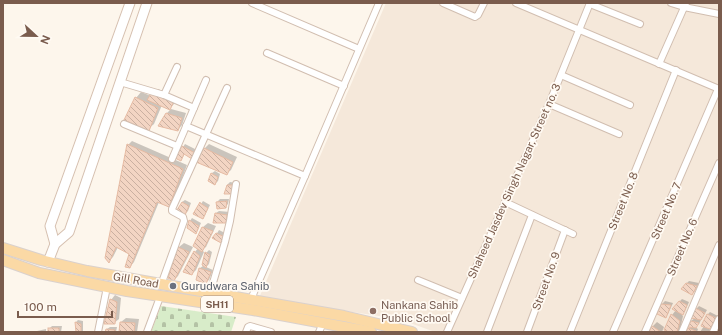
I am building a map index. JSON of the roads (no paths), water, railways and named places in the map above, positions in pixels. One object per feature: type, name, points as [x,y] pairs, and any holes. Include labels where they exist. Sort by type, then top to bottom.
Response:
[{"type":"main road","name":"Gill Road","points":[[3,248],[48,262],[88,271],[344,316],[412,332]]},
{"type":"main road","name":"Gill Road","points":[[3,260],[38,273],[107,287],[160,297],[224,305],[321,327],[371,332]]},
{"type":"street","points":[[55,244],[50,226],[130,3]]},
{"type":"street","points":[[48,262],[55,244],[69,232],[147,3]]},
{"type":"street","points":[[252,3],[359,50]]},
{"type":"street","points":[[251,299],[379,3]]},
{"type":"street","points":[[443,3],[475,17],[478,15],[484,3]]},
{"type":"street","points":[[516,3],[532,6],[579,30],[719,89]]},
{"type":"street","points":[[671,3],[719,14]]},
{"type":"street","points":[[590,4],[640,24]]},
{"type":"street","name":"Shaheed Jasdev Singh Nagar, Street no. 3","points":[[447,332],[549,104],[590,4]]},
{"type":"street","points":[[659,64],[685,5]]},
{"type":"street","points":[[267,53],[344,86]]},
{"type":"street","points":[[164,94],[177,67]]},
{"type":"street","name":"Street No. 8","points":[[570,332],[676,70]]},
{"type":"street","points":[[561,76],[630,105]]},
{"type":"street","points":[[172,159],[206,80]]},
{"type":"street","points":[[120,82],[164,94],[194,108]]},
{"type":"street","points":[[161,285],[184,221],[183,217],[173,212],[172,209],[227,88]]},
{"type":"street","name":"Street No. 7","points":[[614,332],[719,89]]},
{"type":"street","points":[[549,104],[619,134]]},
{"type":"street","points":[[124,124],[178,146]]},
{"type":"street","points":[[186,126],[305,176]]},
{"type":"street","name":"Street No. 6","points":[[646,332],[719,163]]},
{"type":"street","points":[[210,293],[228,232],[236,184]]},
{"type":"street","points":[[505,202],[573,234]]},
{"type":"street","points":[[487,332],[532,215]]},
{"type":"street","name":"Street No. 9","points":[[527,332],[565,230]]},
{"type":"street","points":[[682,332],[719,245]]},
{"type":"street","points":[[418,280],[462,298]]},
{"type":"street","points":[[98,332],[107,287]]},
{"type":"street","points":[[147,332],[160,297]]},
{"type":"street","points":[[714,332],[719,319]]},
{"type":"street","points":[[246,332],[250,326],[271,332]]},
{"type":"place","name":"Gurudwara Sahib","points":[[173,286]]},
{"type":"place","name":"Nankana Sahib Public School","points":[[373,311]]}]
